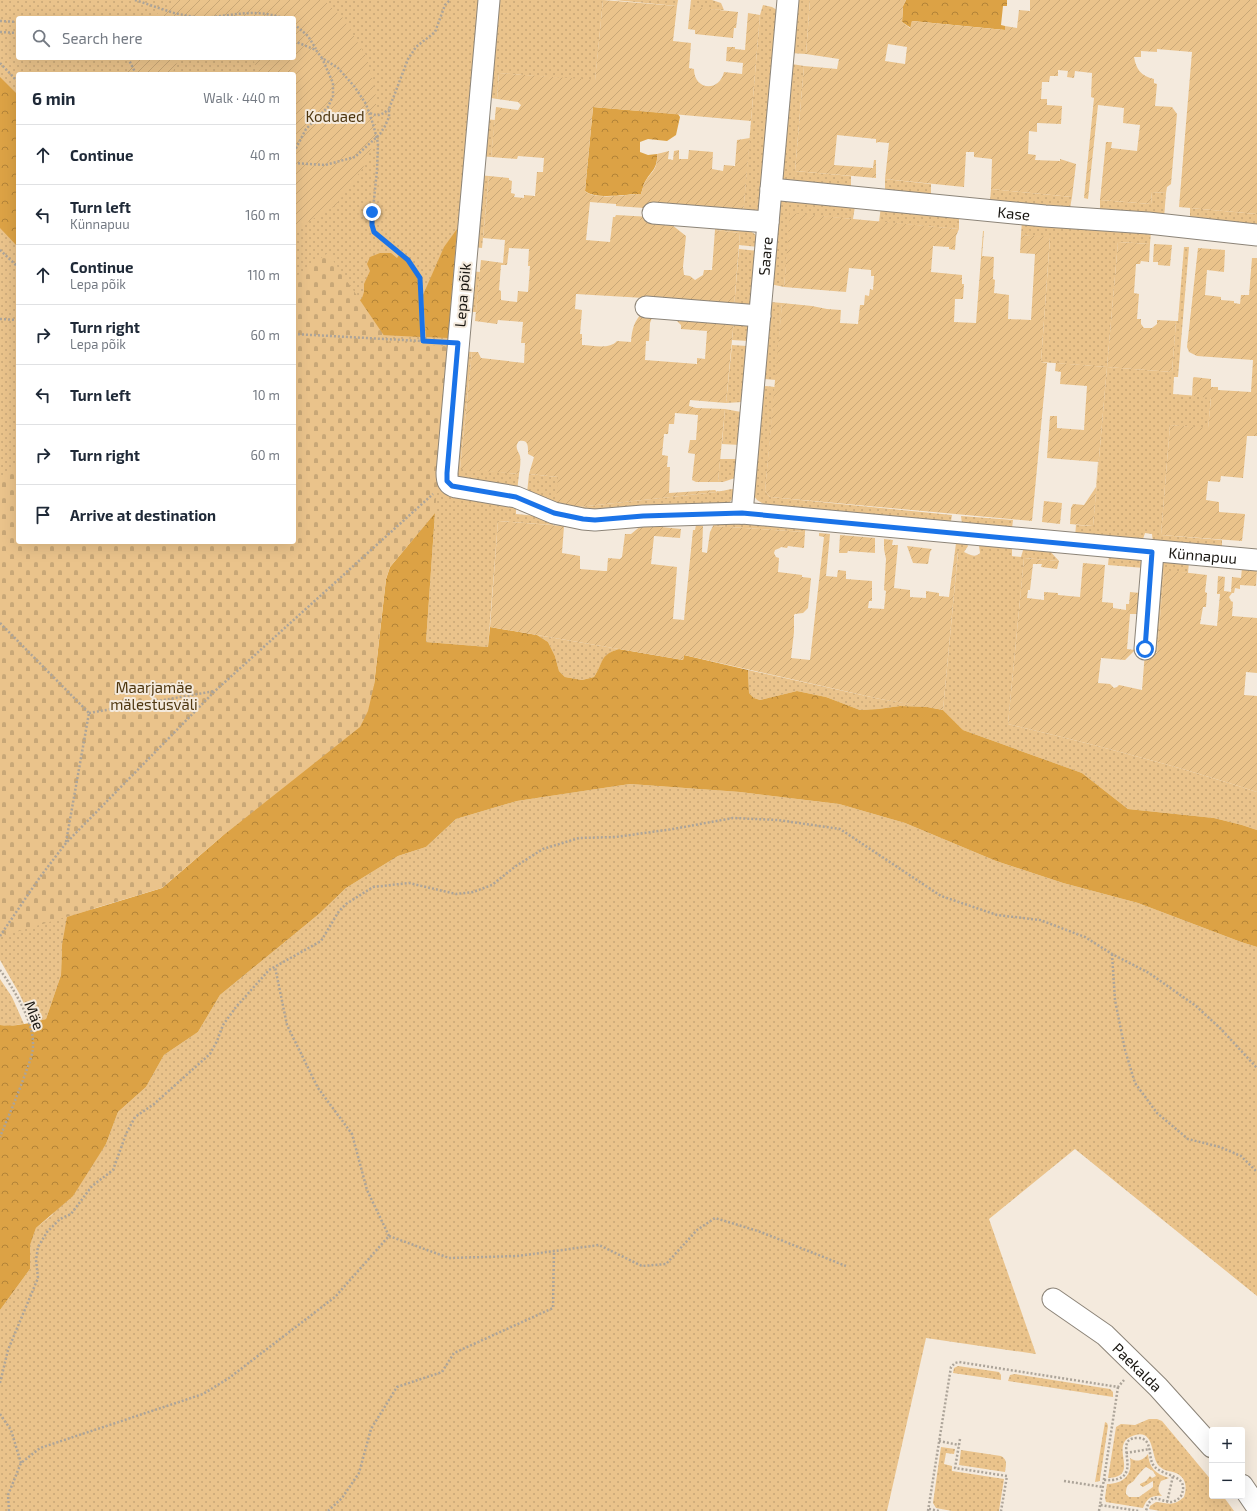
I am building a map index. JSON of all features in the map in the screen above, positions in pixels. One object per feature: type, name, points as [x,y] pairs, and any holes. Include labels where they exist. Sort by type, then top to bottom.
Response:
[{"type":"street","name":"Lepa põik","points":[[447,481],[489,0]]},
{"type":"street","name":"Saare","points":[[742,513],[788,0]]},
{"type":"street","name":"Kase","points":[[771,189],[1257,235]]},
{"type":"street","points":[[654,213],[768,222]]},
{"type":"street","points":[[646,307],[760,316]]},
{"type":"street","points":[[447,481],[456,488],[516,497],[554,513],[583,519],[595,520],[643,516],[742,513]]},
{"type":"street","name":"Künnapuu","points":[[742,513],[1152,552],[1257,560]]},
{"type":"street","points":[[1145,649],[1152,552]]},
{"type":"street","name":"Paekalda","points":[[1053,1299],[1105,1335],[1158,1387],[1209,1444]]},
{"type":"street","points":[[1245,1489],[1257,1507]]},
{"type":"path","points":[[135,0],[174,13],[189,16]]},
{"type":"path","points":[[296,163],[319,166],[343,161],[355,157],[376,137],[388,120],[389,109],[408,59],[416,46],[436,32],[445,5],[450,0]]},
{"type":"path","points":[[218,16],[241,13],[274,16]]},
{"type":"path","points":[[0,21],[16,22]]},
{"type":"path","points":[[296,26],[308,36],[322,58],[333,84],[333,96],[328,107],[306,129],[296,148]]},
{"type":"path","points":[[0,32],[16,33]]},
{"type":"path","points":[[296,42],[316,50]]},
{"type":"path","points":[[322,58],[338,68],[349,80],[361,96],[369,113],[376,137],[378,152],[372,212],[373,230],[408,260],[420,278],[423,341]]},
{"type":"path","points":[[129,60],[135,72]]},
{"type":"path","points":[[0,63],[16,80]]},
{"type":"path","points":[[369,113],[380,115],[389,109]]},
{"type":"path","points":[[0,250],[16,265]]},
{"type":"path","points":[[0,319],[16,320]]},
{"type":"path","points":[[296,334],[458,343]]},
{"type":"path","points":[[0,936],[40,877],[66,843],[215,691],[447,481]]},
{"type":"path","points":[[0,623],[89,713]]},
{"type":"path","points":[[89,713],[215,691]]},
{"type":"path","points":[[66,843],[89,713]]},
{"type":"path","points":[[0,1383],[8,1350],[38,1278],[36,1260],[38,1247],[47,1232],[60,1219],[72,1214],[92,1186],[113,1170],[126,1134],[135,1117],[154,1104],[210,1054],[223,1025],[236,1007],[269,970],[321,941],[339,911],[346,904],[373,887],[409,883],[456,894],[472,892],[492,885],[516,866],[543,849],[579,838],[616,837],[673,829],[733,818],[778,820],[840,829],[941,896],[997,915],[1040,920],[1085,937],[1112,954],[1149,972],[1196,1006],[1221,1029],[1257,1068]]},
{"type":"path","points":[[1112,954],[1115,1000],[1125,1050],[1135,1083],[1157,1113],[1188,1139],[1220,1146],[1241,1156],[1257,1172]]},
{"type":"path","points":[[275,967],[287,1025],[318,1088],[352,1134],[367,1190],[389,1236],[449,1258],[518,1256],[599,1245],[642,1266],[666,1264],[697,1230],[715,1218],[758,1231],[846,1266]]},
{"type":"path","name":"Mäe","points":[[0,970],[17,998],[26,1017],[32,1033],[33,1045],[32,1053],[23,1080],[0,1137]]},
{"type":"path","points":[[9,1511],[8,1495],[21,1464],[40,1448],[203,1394],[229,1378],[335,1297],[389,1236]]},
{"type":"path","points":[[328,1511],[342,1498],[359,1473],[371,1429],[397,1387],[442,1372],[454,1352],[553,1308],[554,1252]]},
{"type":"path","points":[[939,1511],[929,1510],[951,1367],[955,1363],[959,1362],[1118,1387]]},
{"type":"path","points":[[1099,1511],[1118,1387],[1126,1378]]},
{"type":"path","points":[[0,1414],[11,1430],[21,1464]]},
{"type":"path","points":[[1104,1480],[1115,1481],[1122,1478],[1126,1472],[1128,1464],[1126,1444],[1132,1439],[1138,1437],[1144,1439],[1148,1443],[1154,1466],[1180,1481],[1183,1487],[1180,1496],[1172,1502],[1153,1498],[1148,1504],[1146,1511]]},
{"type":"path","points":[[960,1439],[955,1468],[1007,1476],[1001,1511]]},
{"type":"path","points":[[939,1441],[959,1444]]},
{"type":"path","points":[[1126,1453],[1150,1449]]},
{"type":"path","points":[[1167,1502],[1173,1476]]},
{"type":"path","points":[[1064,1481],[1103,1487]]},
{"type":"path","points":[[1100,1505],[1139,1511]]},
{"type":"green space","name":"Maarjamäe mälestusväli","points":[[0,0],[489,0],[447,481],[443,492],[516,506],[516,514],[554,519],[553,525],[498,521],[488,647],[426,642],[435,514],[62,945],[61,975],[46,1019],[33,1023],[19,993],[0,960]]},
{"type":"green space","name":"Koduaed","points":[[176,0],[324,0],[343,18],[367,58],[376,96],[376,137],[363,168],[335,206],[296,229],[296,72],[259,72],[253,60],[296,60],[296,16],[156,16]]},
{"type":"green space","points":[[495,0],[603,0],[595,81],[499,73],[497,99],[486,97]]},
{"type":"green space","points":[[603,0],[677,6],[673,41],[691,43],[689,68],[694,69],[695,76],[702,85],[707,86],[712,86],[717,83],[721,79],[724,72],[742,74],[743,63],[726,61],[727,47],[735,47],[735,49],[745,50],[748,13],[760,15],[751,121],[593,107],[585,191],[596,196],[641,194],[644,184],[655,168],[657,154],[669,151],[668,159],[673,160],[674,151],[679,150],[679,159],[688,159],[689,150],[713,152],[712,169],[723,171],[724,165],[735,166],[737,140],[750,138],[743,215],[616,206],[616,204],[590,202],[586,240],[610,242],[613,217],[616,215],[651,217],[667,221],[686,236],[683,267],[684,275],[690,276],[695,280],[703,275],[704,270],[712,270],[715,230],[740,233],[734,307],[644,298],[576,294],[575,309],[582,310],[580,334],[582,334],[582,345],[605,346],[614,344],[617,341],[631,342],[634,326],[640,315],[643,312],[654,313],[650,323],[649,341],[646,341],[645,360],[697,364],[697,358],[705,359],[707,331],[681,329],[681,325],[674,318],[734,319],[726,403],[690,400],[689,406],[696,408],[725,409],[718,482],[696,482],[692,480],[695,454],[688,453],[690,440],[696,440],[698,415],[675,413],[674,424],[669,424],[668,434],[664,434],[662,455],[668,456],[667,467],[670,467],[669,493],[715,490],[717,492],[578,507],[556,501],[558,477],[529,474],[534,457],[528,454],[527,444],[525,441],[519,441],[517,447],[520,456],[519,474],[460,469],[472,352],[478,352],[481,358],[524,363],[525,343],[521,343],[523,322],[498,320],[497,324],[475,321],[481,260],[503,263],[505,240],[483,238],[489,176],[509,178],[509,180],[512,181],[511,193],[515,194],[514,197],[524,198],[524,195],[535,196],[537,172],[543,172],[544,158],[518,156],[517,159],[491,157],[496,107],[518,110],[521,105],[518,102],[497,99],[499,73],[595,80]],"holes":[[[509,248],[529,249],[528,266],[530,266],[528,292],[518,291],[517,302],[501,300],[501,291],[499,290],[501,265],[507,265]]]},
{"type":"green space","points":[[614,0],[678,0],[677,6]]},
{"type":"green space","points":[[691,0],[712,0],[721,3],[724,10],[690,9]]},
{"type":"green space","points":[[795,0],[810,0],[806,54],[790,53]]},
{"type":"green space","points":[[810,0],[906,0],[903,6],[902,22],[910,28],[912,21],[1005,30],[1005,26],[1017,28],[1019,10],[1030,11],[1030,0],[1257,0],[1257,214],[1179,207],[1192,52],[1157,49],[1157,52],[1141,51],[1141,57],[1134,57],[1136,65],[1142,74],[1154,79],[1154,83],[1157,84],[1155,106],[1172,107],[1177,114],[1171,184],[1167,187],[1166,193],[1152,192],[1151,204],[1100,200],[1106,142],[1112,142],[1111,148],[1137,151],[1140,125],[1123,123],[1124,108],[1098,105],[1088,199],[1084,198],[1094,98],[1091,97],[1092,73],[1075,71],[1074,78],[1067,77],[1068,71],[1058,70],[1058,76],[1050,76],[1049,82],[1042,82],[1041,99],[1047,99],[1047,105],[1062,106],[1061,124],[1037,123],[1037,132],[1029,131],[1028,154],[1036,155],[1035,160],[1060,161],[1060,159],[1076,164],[1072,197],[991,189],[992,159],[974,157],[974,152],[966,152],[964,187],[885,179],[889,143],[876,143],[876,139],[837,135],[834,165],[873,168],[874,160],[876,160],[876,178],[795,171],[804,66],[837,69],[839,59],[806,54]],"holes":[[[888,44],[907,47],[905,64],[885,61]]]},
{"type":"green space","points":[[906,0],[1007,0],[1007,6],[1003,6],[1001,25],[1005,26],[1005,30],[912,21],[911,28],[902,22],[903,6]]},
{"type":"green space","points":[[763,5],[777,10],[759,213],[743,215],[760,15]]},
{"type":"green space","points":[[700,8],[738,12],[733,38],[695,34],[695,30],[688,29],[690,9]]},
{"type":"green space","points":[[130,60],[178,60],[173,72],[127,72]]},
{"type":"green space","points":[[792,64],[804,66],[795,171],[851,176],[851,191],[784,181],[782,177]]},
{"type":"green space","points":[[0,77],[16,93],[16,245],[0,228]]},
{"type":"green space","points":[[593,107],[678,114],[680,117],[676,135],[667,141],[648,139],[640,142],[640,152],[648,155],[657,154],[655,167],[646,180],[641,194],[604,196],[590,194],[585,191]]},
{"type":"green space","points":[[484,119],[495,120],[491,157],[480,156]]},
{"type":"green space","points":[[478,175],[489,176],[482,248],[472,247]]},
{"type":"green space","points":[[885,179],[931,184],[930,197],[885,193]]},
{"type":"green space","points":[[991,189],[1072,197],[1070,208],[990,202]]},
{"type":"green space","points":[[1152,192],[1166,193],[1164,218],[1100,210],[1100,200],[1151,204]]},
{"type":"green space","points":[[781,200],[855,206],[853,219],[791,214],[784,287],[770,284]]},
{"type":"green space","points":[[881,206],[956,213],[959,219],[959,229],[879,222]]},
{"type":"green space","points":[[1190,208],[1257,214],[1257,228],[1190,220]]},
{"type":"green space","points":[[790,213],[959,229],[956,236],[955,250],[949,249],[949,247],[933,246],[931,272],[962,275],[962,284],[964,284],[963,299],[955,299],[954,322],[976,323],[983,231],[982,256],[994,257],[994,293],[1009,295],[1008,319],[1031,320],[1035,254],[1020,253],[1021,235],[1050,237],[1041,362],[1047,363],[1032,521],[770,497],[765,491],[782,303],[841,310],[840,323],[858,324],[860,305],[864,305],[865,295],[869,296],[870,289],[873,290],[874,276],[871,276],[871,270],[849,268],[846,292],[784,287]]},
{"type":"green space","points":[[1022,220],[1151,231],[1150,244],[1118,242],[1107,367],[1041,362],[1050,238],[1021,235]]},
{"type":"green space","points":[[715,225],[739,227],[750,231],[758,238],[758,247],[739,245],[740,233],[715,230]]},
{"type":"green space","points":[[457,229],[448,338],[426,337],[423,295],[444,247]]},
{"type":"green space","points":[[1118,242],[1150,244],[1149,262],[1141,261],[1140,264],[1136,264],[1134,293],[1139,294],[1137,319],[1141,319],[1141,324],[1144,328],[1152,328],[1157,324],[1157,320],[1176,321],[1172,372],[1107,367]]},
{"type":"green space","points":[[1154,244],[1172,245],[1170,266],[1158,265],[1158,262],[1153,262]]},
{"type":"green space","points":[[1184,247],[1189,247],[1178,377],[1174,377],[1173,394],[1211,397],[1208,429],[1170,425],[1161,535],[1222,540],[1222,546],[1153,543],[1152,534],[1145,533],[1142,542],[1075,537],[1076,525],[1093,526],[1107,367],[1172,372]]},
{"type":"green space","points":[[1198,248],[1225,250],[1224,272],[1207,270],[1205,295],[1221,297],[1221,300],[1234,301],[1234,303],[1240,304],[1241,295],[1249,295],[1252,258],[1257,258],[1257,436],[1247,436],[1243,478],[1221,476],[1220,482],[1208,481],[1206,500],[1219,502],[1219,512],[1245,514],[1242,541],[1161,535],[1170,425],[1208,428],[1211,398],[1192,396],[1193,378],[1211,379],[1211,387],[1218,387],[1218,390],[1251,392],[1253,360],[1197,356],[1189,352],[1187,347]]},
{"type":"green space","points":[[739,249],[758,251],[752,305],[734,307]]},
{"type":"green space","name":"Maarjamäe mälestusväli","points":[[328,253],[389,343],[448,346],[435,513],[390,567],[386,579],[374,685],[368,711],[360,727],[220,838],[162,888],[6,935],[0,932],[0,477],[16,466],[16,544],[296,544],[296,277]]},
{"type":"green space","points":[[380,253],[391,253],[397,258],[399,255],[410,265],[416,274],[419,282],[421,337],[362,334],[352,309],[362,298],[364,284],[370,271],[367,264],[370,257]]},
{"type":"green space","points":[[470,271],[480,272],[476,312],[466,312]]},
{"type":"green space","points":[[771,302],[782,303],[776,380],[764,379]]},
{"type":"green space","points":[[734,320],[750,321],[748,341],[732,340]]},
{"type":"green space","points":[[732,345],[747,346],[742,402],[726,403]]},
{"type":"green space","points":[[462,351],[472,352],[460,468],[519,474],[517,491],[453,477]]},
{"type":"green space","points":[[1056,363],[1107,367],[1093,526],[1070,524],[1071,508],[1073,504],[1084,505],[1096,487],[1098,462],[1047,458],[1050,416],[1057,416],[1057,428],[1084,430],[1087,386],[1060,384],[1061,372],[1055,371]]},
{"type":"green space","points":[[762,387],[775,387],[765,491],[770,497],[952,515],[951,521],[948,524],[767,506],[757,500],[754,496]]},
{"type":"green space","points":[[725,409],[741,412],[740,445],[722,444]]},
{"type":"green space","points":[[720,459],[739,459],[735,478],[718,482]]},
{"type":"green space","points":[[529,474],[558,477],[578,507],[717,492],[732,489],[734,489],[735,496],[729,503],[589,515],[527,493]]},
{"type":"green space","points":[[1044,501],[1062,503],[1060,524],[1042,522]]},
{"type":"green space","points":[[435,513],[426,642],[488,647],[490,627],[537,635],[548,642],[555,656],[559,671],[565,677],[582,680],[594,677],[605,657],[613,651],[619,649],[683,660],[684,655],[748,670],[749,693],[754,698],[760,700],[797,691],[826,697],[860,710],[900,706],[929,707],[943,710],[963,730],[1082,773],[1128,809],[1214,818],[1257,830],[1257,947],[1138,903],[1063,883],[996,861],[905,823],[839,804],[740,792],[630,784],[517,801],[456,819],[426,847],[398,856],[346,888],[319,914],[220,995],[198,1032],[164,1055],[146,1087],[118,1112],[106,1144],[73,1196],[36,1228],[30,1245],[30,1269],[0,1310],[0,1025],[17,1025],[46,1019],[61,975],[62,945],[67,917],[162,888],[220,838],[374,685],[386,579],[390,567]]},
{"type":"green space","points":[[961,516],[1013,520],[1012,528],[962,524]]},
{"type":"green space","points":[[498,521],[564,526],[562,553],[580,556],[580,569],[604,571],[607,571],[608,558],[620,559],[622,557],[625,534],[631,534],[642,525],[681,529],[680,538],[654,536],[651,564],[677,567],[673,619],[684,620],[693,530],[695,530],[696,525],[703,526],[702,552],[707,553],[710,532],[713,526],[805,532],[804,548],[788,546],[787,548],[781,547],[775,550],[774,553],[776,557],[779,558],[778,572],[802,575],[802,577],[811,578],[808,608],[803,613],[794,615],[791,658],[810,660],[824,537],[819,536],[819,533],[830,534],[826,576],[837,577],[838,570],[846,571],[846,579],[872,581],[872,601],[869,601],[868,608],[884,609],[886,591],[884,590],[886,559],[884,539],[893,540],[892,545],[898,545],[894,588],[910,590],[910,597],[926,598],[926,591],[939,593],[939,596],[949,597],[955,551],[958,551],[943,710],[880,699],[684,655],[683,660],[490,627]]},
{"type":"green space","points":[[714,523],[806,524],[805,532],[713,526]]},
{"type":"green space","points":[[840,535],[875,538],[875,553],[848,551],[847,553],[839,553]]},
{"type":"green space","points":[[981,542],[1012,546],[1012,556],[1021,557],[1024,547],[1048,549],[1059,561],[1024,558],[1008,724],[1133,755],[1257,792],[1257,830],[1214,818],[1128,809],[1082,773],[963,730],[943,710],[958,552],[955,551],[956,543],[967,544],[968,546],[964,552],[974,556],[980,553],[979,546]]},
{"type":"green space","points":[[907,546],[932,549],[928,564],[913,563]]},
{"type":"green space","points":[[1109,555],[1142,558],[1144,568],[1108,565]]},
{"type":"green space","points":[[1024,558],[1059,561],[1057,569],[1041,567],[1042,564],[1033,564],[1030,590],[1028,590],[1027,598],[1044,600],[1044,592],[1080,597],[1083,563],[1105,565],[1102,602],[1113,603],[1113,608],[1126,610],[1126,604],[1129,604],[1130,592],[1140,593],[1138,614],[1130,614],[1127,649],[1135,650],[1125,660],[1101,658],[1098,683],[1110,684],[1114,688],[1119,685],[1142,690],[1145,652],[1157,653],[1164,570],[1207,575],[1205,592],[1207,593],[1206,607],[1203,607],[1200,624],[1217,626],[1220,594],[1217,594],[1218,576],[1225,577],[1224,591],[1231,592],[1232,577],[1241,578],[1242,568],[1257,569],[1256,586],[1240,585],[1240,589],[1235,588],[1234,593],[1232,593],[1229,597],[1233,602],[1232,616],[1257,618],[1257,673],[1246,672],[1244,695],[1257,696],[1257,792],[1133,755],[1008,724]]},
{"type":"green space","points":[[1157,561],[1189,562],[1188,573],[1164,571],[1157,653],[1155,650]]},
{"type":"green space","points":[[537,635],[619,649],[613,651],[605,657],[594,677],[582,680],[565,677],[559,671],[555,656],[548,642]]},
{"type":"green space","points":[[748,670],[880,699],[929,707],[900,706],[860,710],[826,697],[797,691],[760,700],[754,698],[749,693]]},
{"type":"green space","points":[[630,784],[740,792],[839,804],[905,823],[996,861],[1063,883],[1138,903],[1257,947],[1257,1296],[1075,1149],[989,1219],[1036,1354],[926,1338],[887,1511],[0,1511],[0,1310],[30,1269],[30,1244],[36,1228],[52,1215],[106,1144],[118,1112],[146,1087],[164,1055],[198,1032],[220,995],[319,914],[346,888],[398,856],[426,847],[456,819],[517,801]]},
{"type":"green space","points":[[0,979],[12,997],[24,1024],[8,1026],[0,1025]]},
{"type":"green space","points":[[958,1366],[999,1372],[1001,1375],[1001,1380],[953,1373],[954,1368]]},
{"type":"green space","points":[[1015,1374],[1110,1389],[1113,1392],[1113,1397],[1008,1381],[1010,1375]]},
{"type":"green space","points":[[1149,1419],[1157,1419],[1162,1421],[1209,1477],[1209,1499],[1225,1499],[1234,1511],[1160,1511],[1149,1509],[1150,1506],[1156,1502],[1171,1504],[1177,1502],[1184,1497],[1186,1489],[1183,1478],[1177,1473],[1159,1466],[1156,1462],[1151,1444],[1144,1435],[1138,1434],[1130,1437],[1125,1442],[1123,1447],[1123,1473],[1118,1476],[1108,1478],[1116,1427],[1121,1424],[1135,1425]]},
{"type":"green space","points":[[1105,1422],[1108,1426],[1100,1481],[1095,1482]]},
{"type":"green space","points":[[941,1447],[955,1449],[954,1454],[946,1453],[944,1464],[952,1466],[952,1471],[1004,1479],[999,1511],[952,1511],[936,1508],[933,1503]]},
{"type":"green space","points":[[961,1450],[1001,1456],[1006,1461],[1005,1472],[959,1465]]},
{"type":"green space","points":[[1148,1454],[1151,1466],[1156,1472],[1169,1478],[1161,1481],[1159,1485],[1158,1489],[1162,1496],[1150,1498],[1143,1508],[1106,1502],[1105,1498],[1107,1484],[1113,1484],[1126,1477],[1130,1469],[1130,1458],[1138,1461]],"holes":[[[1146,1467],[1153,1471],[1156,1476],[1152,1478],[1150,1476],[1146,1481],[1140,1484],[1143,1487],[1153,1481],[1153,1487],[1139,1497],[1129,1497],[1126,1494],[1128,1485],[1134,1481]]]},
{"type":"route","points":[[372,212],[372,225],[374,232],[412,264],[420,278],[423,341],[458,343],[447,473],[447,481],[452,486],[456,488],[516,497],[554,513],[583,519],[595,520],[643,516],[742,513],[778,515],[1152,552],[1145,649]]}]
